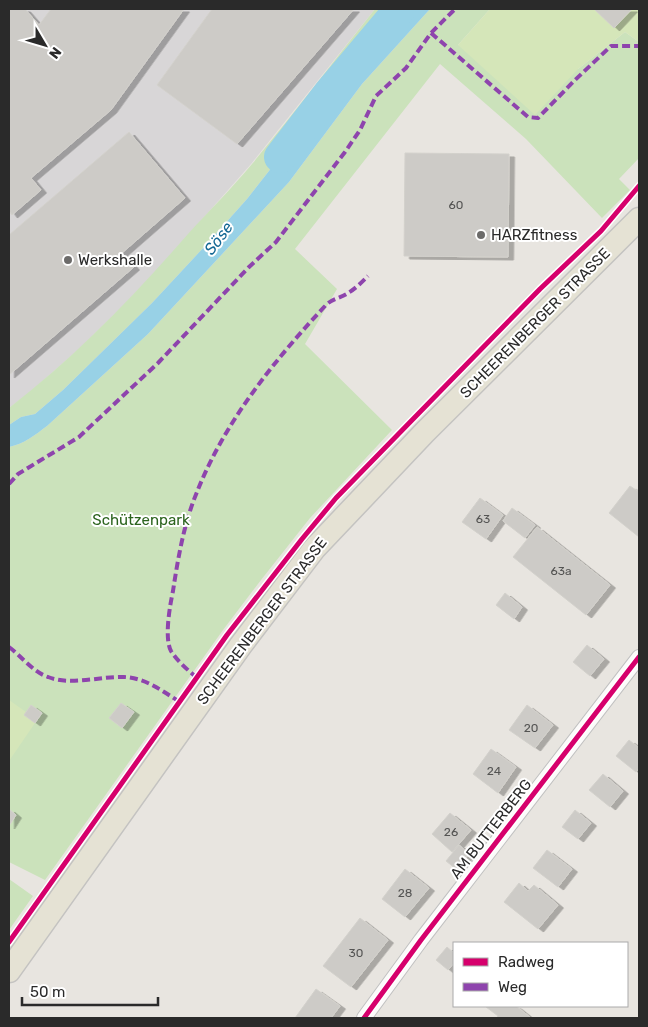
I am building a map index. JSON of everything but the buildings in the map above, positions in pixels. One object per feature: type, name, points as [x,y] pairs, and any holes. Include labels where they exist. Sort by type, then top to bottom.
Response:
[{"type":"main road","name":"SCHEERENBERGER STRASSE","points":[[9,971],[218,677],[314,549],[426,432],[639,219]]},
{"type":"street","name":"AM BUTTERBERG","points":[[364,1018],[427,932],[639,657]]},
{"type":"shaded area","points":[[9,9],[375,9],[251,164],[161,266],[79,349],[9,408]]},
{"type":"green space","points":[[375,9],[400,9],[247,199],[152,303],[63,390],[35,414],[21,417],[9,425],[9,408],[103,326],[237,182]]},
{"type":"green space","name":"Schützenpark","points":[[430,9],[490,9],[458,45],[578,69],[625,32],[639,42],[639,158],[619,179],[630,190],[602,218],[526,139],[440,64],[295,249],[337,289],[305,344],[392,430],[310,518],[261,580],[223,630],[45,880],[9,862],[9,826],[16,815],[9,809],[9,447],[34,436],[47,426],[148,334],[289,182],[362,84]]},
{"type":"green space","points":[[490,9],[639,9],[639,42],[625,32],[578,69],[535,115],[458,45]]},
{"type":"green space","points":[[9,700],[26,712],[24,715],[35,723],[9,761]]},
{"type":"green space","points":[[9,879],[33,896],[9,930]]},
{"type":"water","points":[[400,9],[430,9],[362,84],[289,182],[148,334],[47,426],[34,436],[9,447],[9,425],[21,417],[35,414],[63,390],[152,303],[247,199]]},
{"type":"waterway","name":"Söse","points":[[280,157],[330,92],[400,9]]},
{"type":"marked path","points":[[9,484],[18,474],[79,437],[158,363],[249,267],[276,242],[345,152],[360,130],[376,96],[406,68],[431,33],[455,9]]},
{"type":"marked path","points":[[431,33],[528,117],[538,118],[611,46],[639,46]]},
{"type":"marked path","points":[[197,678],[179,662],[171,651],[168,638],[168,621],[188,516],[208,466],[236,416],[287,348],[327,304],[351,291],[368,276]]},
{"type":"marked path","points":[[9,647],[32,668],[43,675],[57,680],[132,678],[153,686],[180,702]]},
{"type":"cycle path","points":[[9,942],[227,635],[336,498],[540,289],[601,231],[639,186]]},
{"type":"cycle path","points":[[364,1018],[421,940],[639,657]]},
{"type":"place","name":"HARZfitness","points":[[481,235]]},
{"type":"place","name":"Werkshalle","points":[[68,260]]}]
